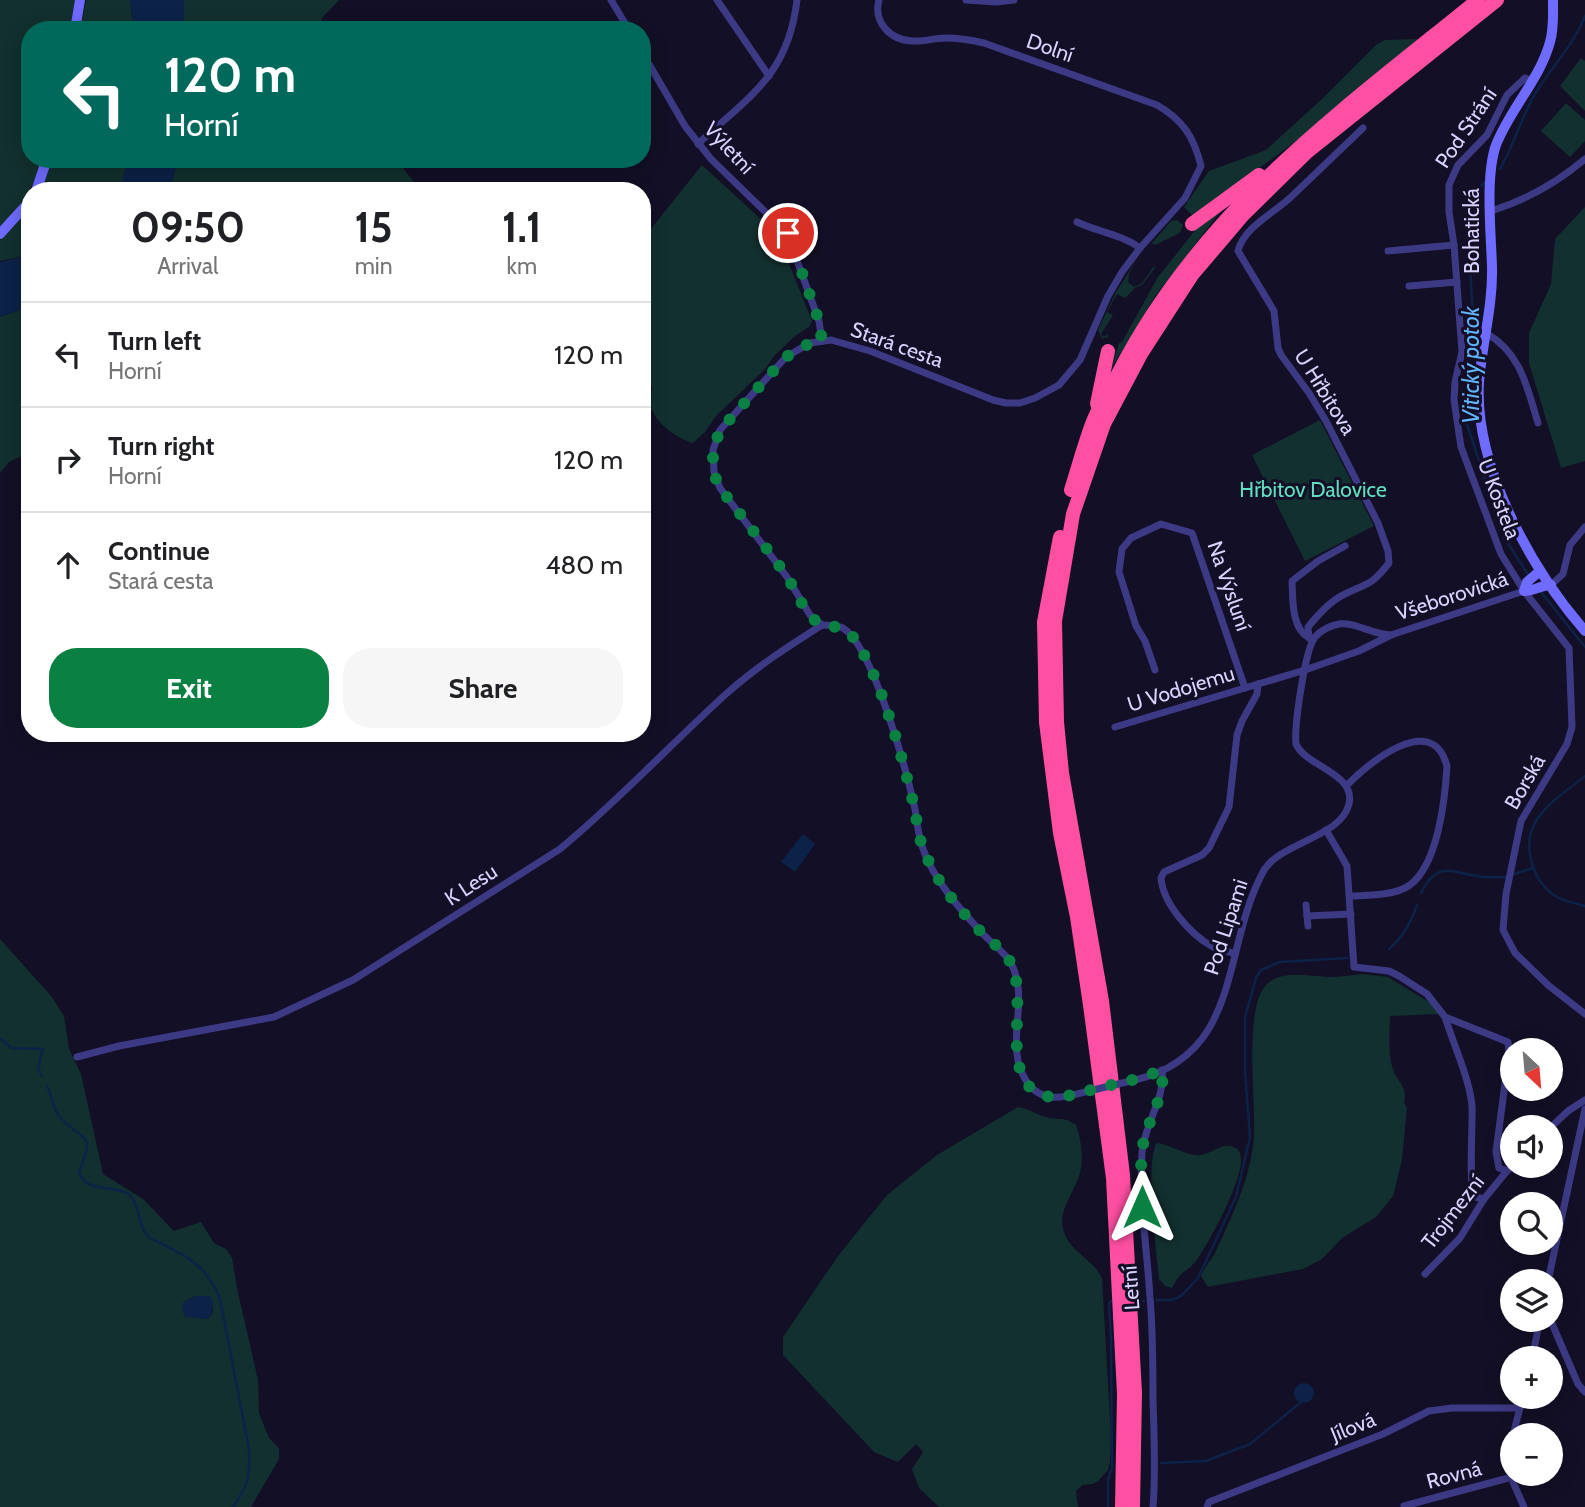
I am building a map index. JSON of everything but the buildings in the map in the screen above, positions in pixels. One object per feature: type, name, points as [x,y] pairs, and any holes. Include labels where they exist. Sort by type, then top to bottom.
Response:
[{"type":"highway","points":[[1133,1507],[1135,1393],[1123,1175],[1102,1000],[1062,773],[1057,722],[1055,621],[1073,514],[1104,424],[1141,354],[1192,275],[1243,215],[1307,152],[1428,49],[1478,0]]},
{"type":"highway","points":[[1192,224],[1497,0]]},
{"type":"highway","points":[[1093,423],[1131,348],[1182,270],[1234,210],[1300,145]]},
{"type":"highway","points":[[1108,351],[1093,423],[1063,516],[1044,622],[1046,722],[1057,811],[1086,980],[1112,1178],[1124,1394],[1122,1507]]},
{"type":"street","points":[[76,21],[80,0]]},
{"type":"street","points":[[611,0],[624,21]]},
{"type":"street","points":[[717,0],[769,76]]},
{"type":"street","points":[[698,144],[743,105],[769,76],[790,38],[797,0]]},
{"type":"street","name":"Dolní","points":[[879,0],[877,9],[881,23],[887,31],[899,38],[913,41],[963,38],[984,43],[1157,105],[1171,113],[1189,132],[1196,145],[1201,166]]},
{"type":"street","points":[[967,0],[1014,0]]},
{"type":"street","name":"Bohatická","points":[[1553,0],[1550,41],[1495,147],[1491,211],[1492,276],[1479,382],[1482,430],[1506,506],[1536,583],[1585,631]]},
{"type":"street","name":"Výletní","points":[[651,67],[710,159],[788,233],[819,321],[822,341]]},
{"type":"street","name":"Pod Strání","points":[[1461,331],[1448,193],[1458,165],[1487,135],[1507,96],[1528,79]]},
{"type":"street","name":"U Hřbitova","points":[[1311,639],[1308,627],[1330,604],[1343,595],[1373,583],[1389,563],[1388,551],[1378,523],[1326,422],[1281,355],[1274,311],[1238,251],[1258,224],[1290,198],[1363,128]]},
{"type":"street","points":[[1491,211],[1513,204],[1546,187],[1585,159]]},
{"type":"street","name":"Stará cesta","points":[[822,625],[810,615],[787,577],[720,488],[713,472],[713,450],[720,430],[786,357],[810,343],[822,341],[831,340],[870,351],[993,400],[1020,403],[1059,385],[1075,369],[1108,296],[1122,272],[1185,198],[1201,166]]},
{"type":"street","points":[[0,234],[21,211]]},
{"type":"street","points":[[1077,222],[1094,230],[1120,236],[1140,248]]},
{"type":"street","points":[[1388,251],[1454,244]]},
{"type":"street","points":[[1409,286],[1457,282]]},
{"type":"street","name":"U Kostela","points":[[1461,331],[1462,352],[1454,400],[1461,447],[1501,554],[1536,583]]},
{"type":"street","points":[[1486,333],[1499,340],[1515,357],[1538,423]]},
{"type":"street","name":"Na Výsluní","points":[[1155,670],[1145,641],[1136,626],[1119,572],[1122,549],[1131,538],[1161,524],[1192,533],[1245,688]]},
{"type":"street","points":[[1536,583],[1563,574],[1570,545],[1585,527]]},
{"type":"street","points":[[1345,546],[1318,561],[1292,581],[1295,614],[1300,631],[1311,639],[1296,727],[1296,744],[1306,757],[1346,786],[1357,775],[1396,748],[1416,741],[1432,743],[1444,756],[1447,766],[1435,845],[1429,863],[1409,886],[1390,893],[1351,896]]},
{"type":"street","name":"Všeborovická","points":[[1258,684],[1359,651],[1391,635],[1536,583]]},
{"type":"street","name":"Borská","points":[[1536,583],[1569,648],[1572,727],[1567,744],[1521,821],[1506,894],[1503,930],[1515,953],[1548,985],[1585,1014]]},
{"type":"street","name":"Všeborovická","points":[[1311,639],[1340,624],[1381,635],[1391,635]]},
{"type":"street","name":"K Lesu","points":[[77,1057],[119,1046],[274,1017],[353,980],[560,849],[590,824],[726,694],[766,661],[822,625]]},
{"type":"street","name":"Pod Lipami","points":[[822,625],[842,628],[852,636],[870,669],[908,782],[922,846],[934,870],[972,923],[1009,960],[1015,973],[1018,995],[1016,1057],[1023,1076],[1033,1090],[1047,1098],[1059,1098],[1135,1080],[1162,1070],[1181,1062],[1206,1036],[1265,867],[1273,859],[1326,830],[1340,818],[1347,808],[1349,794],[1346,786]]},
{"type":"street","points":[[1235,954],[1216,948],[1195,934],[1174,910],[1161,878],[1164,872],[1205,853],[1215,836],[1229,807],[1237,735],[1257,694],[1258,684]]},
{"type":"street","name":"U Vodojemu","points":[[1115,727],[1258,684]]},
{"type":"street","points":[[1326,830],[1347,866],[1354,967],[1389,971],[1399,976],[1427,994],[1445,1017],[1471,1097],[1471,1191],[1475,1197],[1484,1199]]},
{"type":"street","points":[[1306,905],[1308,926]]},
{"type":"street","points":[[1307,916],[1351,914]]},
{"type":"street","points":[[1445,1017],[1508,1042],[1510,1046],[1501,1115]]},
{"type":"street","name":"Letní","points":[[1153,1507],[1153,1359],[1142,1207],[1142,1151],[1146,1130],[1164,1084],[1162,1070]]},
{"type":"street","points":[[1563,1116],[1585,1101]]},
{"type":"street","points":[[1551,1269],[1585,1109]]},
{"type":"street","points":[[1500,1122],[1496,1152],[1500,1168]]},
{"type":"street","name":"Trojmezní","points":[[1425,1274],[1460,1238],[1484,1199],[1502,1178]]},
{"type":"street","points":[[1556,1332],[1578,1384],[1585,1392]]},
{"type":"street","name":"Jílová","points":[[1207,1507],[1209,1502],[1383,1434],[1429,1411],[1500,1408]]},
{"type":"street","name":"Rovná","points":[[1404,1506],[1500,1481]]},
{"type":"street","points":[[1515,1486],[1524,1507]]},
{"type":"green space","points":[[0,0],[75,0],[72,21],[21,21],[21,168],[39,168],[33,182],[21,182],[21,203],[0,227]]},
{"type":"green space","points":[[86,0],[130,0],[133,21],[82,21]]},
{"type":"green space","points":[[184,0],[339,0],[321,21],[184,21]]},
{"type":"green space","points":[[1418,39],[1302,137],[1193,216],[1184,207],[1209,171],[1266,150],[1376,45],[1385,40]]},
{"type":"green space","points":[[1581,58],[1585,61],[1585,111],[1560,86]]},
{"type":"green space","points":[[1566,103],[1585,120],[1585,141],[1570,157],[1541,131]]},
{"type":"green space","points":[[702,165],[777,234],[812,321],[809,327],[774,356],[766,368],[716,416],[693,443],[675,435],[664,426],[651,408],[651,229]]},
{"type":"green space","points":[[49,168],[126,168],[122,182],[44,182]]},
{"type":"green space","points":[[175,168],[403,168],[414,182],[172,182]]},
{"type":"green space","points":[[1585,207],[1585,461],[1561,468],[1529,363],[1529,333],[1551,284],[1555,239]]},
{"type":"green space","points":[[1223,208],[1156,295],[1112,367],[1119,343],[1158,277],[1205,218]]},
{"type":"green space","points":[[21,219],[21,257],[0,261],[0,240]]},
{"type":"green space","points":[[1177,220],[1183,225],[1180,233],[1155,245],[1152,243],[1171,221]]},
{"type":"green space","points":[[1138,258],[1129,274],[1128,282],[1134,287],[1142,283],[1154,266],[1155,268],[1142,285],[1125,298],[1117,294],[1107,312],[1113,315],[1101,334],[1104,337],[1108,334],[1108,337],[1102,339],[1098,330],[1116,292]]},
{"type":"green space","points":[[21,309],[21,456],[9,462],[0,473],[0,317]]},
{"type":"green space","name":"Hřbitov Dalovice","points":[[1320,420],[1374,526],[1305,561],[1252,455]]},
{"type":"green space","points":[[0,939],[52,997],[64,1016],[69,1049],[81,1074],[103,1174],[143,1199],[174,1231],[201,1222],[214,1243],[226,1249],[232,1258],[258,1380],[259,1413],[269,1438],[279,1448],[279,1459],[251,1507],[0,1507]],"holes":[[[195,1296],[209,1296],[213,1311],[210,1317],[207,1319],[184,1315],[183,1303]]]},
{"type":"green space","points":[[1362,974],[1388,977],[1429,1002],[1440,1014],[1390,1016],[1390,1058],[1404,1090],[1407,1108],[1402,1160],[1393,1196],[1376,1217],[1342,1238],[1322,1259],[1303,1269],[1208,1287],[1201,1276],[1234,1211],[1252,1152],[1253,1033],[1260,995],[1274,979],[1289,975],[1334,977]]},
{"type":"green space","points":[[1018,1107],[1046,1117],[1069,1121],[1076,1125],[1078,1131],[1081,1167],[1062,1222],[1070,1244],[1102,1278],[1111,1435],[1110,1462],[1108,1470],[1098,1481],[1082,1485],[1076,1491],[1078,1507],[939,1507],[919,1488],[912,1469],[923,1452],[916,1444],[898,1462],[874,1452],[783,1355],[783,1337],[838,1256],[887,1195],[937,1155]]},
{"type":"green space","points":[[1156,1143],[1196,1155],[1228,1146],[1237,1149],[1241,1157],[1235,1186],[1219,1222],[1196,1261],[1172,1288],[1165,1286],[1159,1279],[1151,1190]]},
{"type":"water","points":[[130,0],[184,0],[184,21],[133,21]]},
{"type":"water","points":[[126,168],[175,168],[172,182],[122,182]]},
{"type":"water","points":[[21,257],[21,309],[0,317],[0,262]]},
{"type":"water","points":[[803,834],[815,844],[795,872],[781,862]]},
{"type":"water","points":[[195,1296],[210,1296],[213,1302],[211,1316],[207,1319],[186,1317],[182,1311],[183,1303]]},
{"type":"water","points":[[1300,1383],[1308,1383],[1314,1393],[1308,1403],[1300,1403],[1294,1397],[1294,1389]]},
{"type":"waterway","name":"Vitický potok","points":[[1500,169],[1535,94],[1575,37],[1585,16]]},
{"type":"waterway","name":"Vitický potok","points":[[1485,182],[1477,191],[1467,213],[1473,317],[1466,402],[1467,424],[1504,537],[1529,576]]},
{"type":"waterway","name":"Vitický potok","points":[[1541,592],[1585,647]]},
{"type":"waterway","name":"Vitický potok","points":[[1585,776],[1541,814],[1532,830],[1529,850],[1535,871],[1546,888],[1561,899],[1585,906]]},
{"type":"waterway","points":[[1514,874],[1534,868]]},
{"type":"waterway","points":[[1421,893],[1433,876],[1445,871],[1485,877],[1507,877]]},
{"type":"waterway","points":[[1389,949],[1406,929],[1417,905]]},
{"type":"waterway","points":[[1157,1300],[1172,1300],[1181,1296],[1198,1278],[1236,1197],[1250,1137],[1245,1072],[1245,1017],[1256,978],[1261,970],[1280,962],[1348,958]]},
{"type":"waterway","points":[[0,1038],[11,1048],[43,1049],[38,1068],[42,1076]]},
{"type":"waterway","points":[[47,1086],[58,1114],[87,1144],[79,1172],[83,1179],[93,1186],[121,1191],[131,1196],[148,1237],[191,1260],[208,1276],[220,1299],[249,1449],[247,1480],[233,1507]]},
{"type":"waterway","points":[[1108,1507],[1108,1480],[1112,1468],[1111,1301]]},
{"type":"waterway","points":[[1137,1301],[1144,1301]]},
{"type":"waterway","points":[[1161,1463],[1206,1461],[1250,1444],[1301,1402]]},
{"type":"route","points":[[788,233],[819,321],[822,341],[810,343],[786,357],[720,430],[713,450],[713,472],[720,488],[787,577],[810,615],[822,625],[842,628],[852,636],[865,658],[894,735],[915,808],[922,846],[951,896],[972,923],[1009,960],[1015,973],[1018,995],[1016,1057],[1023,1076],[1033,1090],[1047,1098],[1059,1098],[1162,1070],[1164,1084],[1146,1130],[1142,1151],[1142,1207]]}]
